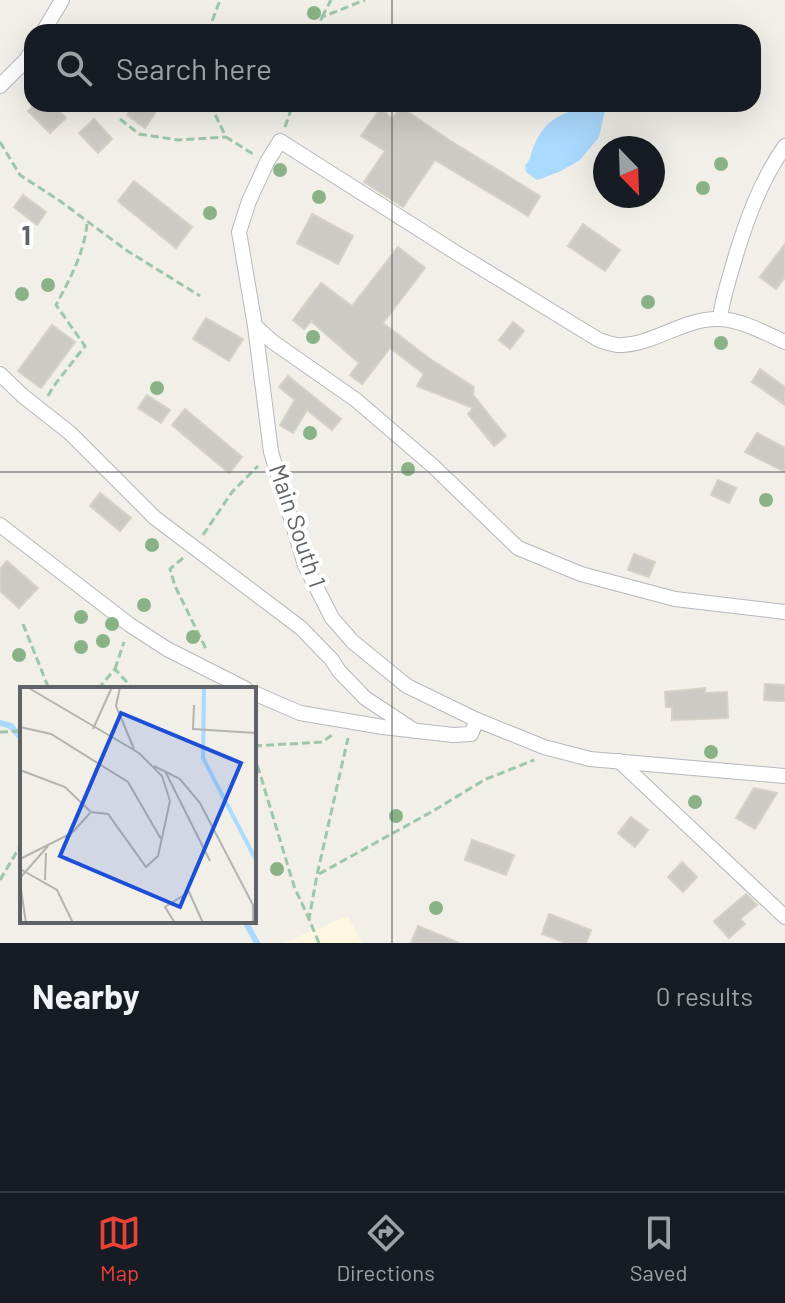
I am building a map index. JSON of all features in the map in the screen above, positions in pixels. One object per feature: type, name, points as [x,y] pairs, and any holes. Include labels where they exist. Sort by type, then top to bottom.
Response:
[{"type":"street","points":[[48,24],[62,0]]},
{"type":"street","points":[[0,86],[24,62]]},
{"type":"street","points":[[280,141],[599,340],[621,346],[702,321],[720,319],[754,328],[785,342]]},
{"type":"street","name":"Main South 1","points":[[280,141],[249,201],[239,232],[271,452],[305,565],[332,618],[353,642],[407,686],[477,720],[544,747],[590,759],[785,776]]},
{"type":"street","points":[[720,319],[722,302],[747,219],[785,146]]},
{"type":"street","points":[[255,326],[367,410],[433,466],[518,548],[581,574],[675,599],[785,612]]},
{"type":"street","points":[[0,374],[70,433],[155,518],[301,628],[365,698],[415,731]]},
{"type":"street","points":[[0,525],[130,625],[167,649],[242,687]]},
{"type":"street","points":[[256,694],[300,713],[415,731],[471,734],[477,720]]},
{"type":"street","points":[[619,761],[785,917]]},
{"type":"path","points":[[211,24],[220,0]]},
{"type":"path","points":[[320,24],[331,0]]},
{"type":"path","points":[[322,17],[365,0]]},
{"type":"path","points":[[214,112],[226,137],[267,162]]},
{"type":"path","points":[[280,141],[290,112]]},
{"type":"path","points":[[120,119],[139,134],[178,140],[226,137]]},
{"type":"path","points":[[0,142],[20,175],[126,250],[200,296]]},
{"type":"path","points":[[41,410],[53,387],[85,346],[56,305],[85,241],[87,222]]},
{"type":"path","points":[[23,624],[48,687]]},
{"type":"path","points":[[100,687],[115,669],[130,625]]},
{"type":"path","points":[[115,669],[131,687]]},
{"type":"path","points":[[256,746],[322,742],[352,722]]},
{"type":"path","points":[[309,919],[352,722]]},
{"type":"path","points":[[0,732],[20,731]]},
{"type":"path","points":[[317,875],[484,780],[534,761],[544,747]]},
{"type":"path","points":[[256,761],[294,886],[319,943]]},
{"type":"path","points":[[0,880],[20,846]]},
{"type":"shaded area","points":[[348,916],[362,943],[283,943]]},
{"type":"water","points":[[568,112],[605,112],[599,136],[593,136],[593,144],[580,160],[537,180],[526,172],[525,165],[539,137],[552,121]]},
{"type":"building","points":[[29,112],[60,112],[66,118],[50,133]]},
{"type":"building","points":[[129,112],[156,112],[145,128],[127,115]]},
{"type":"building","points":[[378,112],[385,112],[392,119],[397,112],[408,112],[540,196],[528,216],[435,160],[403,207],[364,182],[385,151],[361,136]]},
{"type":"building","points":[[94,119],[112,139],[98,153],[79,133]]},
{"type":"building","points":[[134,181],[192,227],[176,248],[118,201]]},
{"type":"building","points":[[23,195],[46,212],[37,225],[14,207]]},
{"type":"building","points":[[312,214],[353,236],[338,264],[297,243]]},
{"type":"building","points":[[583,224],[620,250],[605,271],[568,246]]},
{"type":"building","points":[[785,244],[785,277],[776,289],[760,277]]},
{"type":"building","points":[[398,247],[425,268],[383,323],[430,359],[474,387],[473,395],[506,436],[494,446],[468,414],[473,408],[417,386],[424,374],[390,348],[374,369],[371,367],[373,370],[362,384],[350,375],[359,363],[311,321],[304,329],[293,320],[321,283],[352,306]]},
{"type":"building","points":[[206,318],[243,339],[229,361],[193,339]]},
{"type":"building","points":[[513,322],[524,331],[510,349],[499,340]]},
{"type":"building","points":[[52,325],[75,342],[41,388],[18,371]]},
{"type":"building","points":[[760,369],[785,387],[785,405],[752,382]]},
{"type":"building","points":[[288,376],[341,419],[332,430],[307,410],[293,433],[280,425],[295,400],[279,387]]},
{"type":"building","points":[[147,395],[170,410],[161,423],[138,408]]},
{"type":"building","points":[[185,409],[242,457],[229,473],[172,425]]},
{"type":"building","points":[[757,433],[785,448],[785,472],[745,452]]},
{"type":"building","points":[[718,480],[736,488],[729,503],[711,495]]},
{"type":"building","points":[[100,493],[131,518],[120,531],[90,506]]},
{"type":"building","points":[[634,554],[655,562],[649,577],[628,570]]},
{"type":"building","points":[[7,561],[38,588],[19,608],[0,591],[0,569]]},
{"type":"building","points":[[765,684],[785,685],[785,701],[764,700]]},
{"type":"building","points":[[705,688],[705,693],[727,692],[728,718],[672,720],[672,707],[666,707],[665,692]]},
{"type":"building","points":[[754,788],[777,793],[755,829],[736,818]]},
{"type":"building","points":[[631,817],[648,830],[635,847],[618,833]]},
{"type":"building","points":[[472,840],[514,855],[506,875],[465,860]]},
{"type":"building","points":[[682,862],[697,877],[683,892],[668,877]]},
{"type":"building","points":[[746,894],[757,905],[740,919],[745,924],[729,938],[714,921]]},
{"type":"building","points":[[549,914],[591,930],[586,943],[566,943],[542,934]]},
{"type":"building","points":[[418,926],[459,943],[411,943]]},
{"type":"waterway","points":[[0,723],[11,726],[20,737]]},
{"type":"waterway","points":[[246,923],[257,943]]}]
